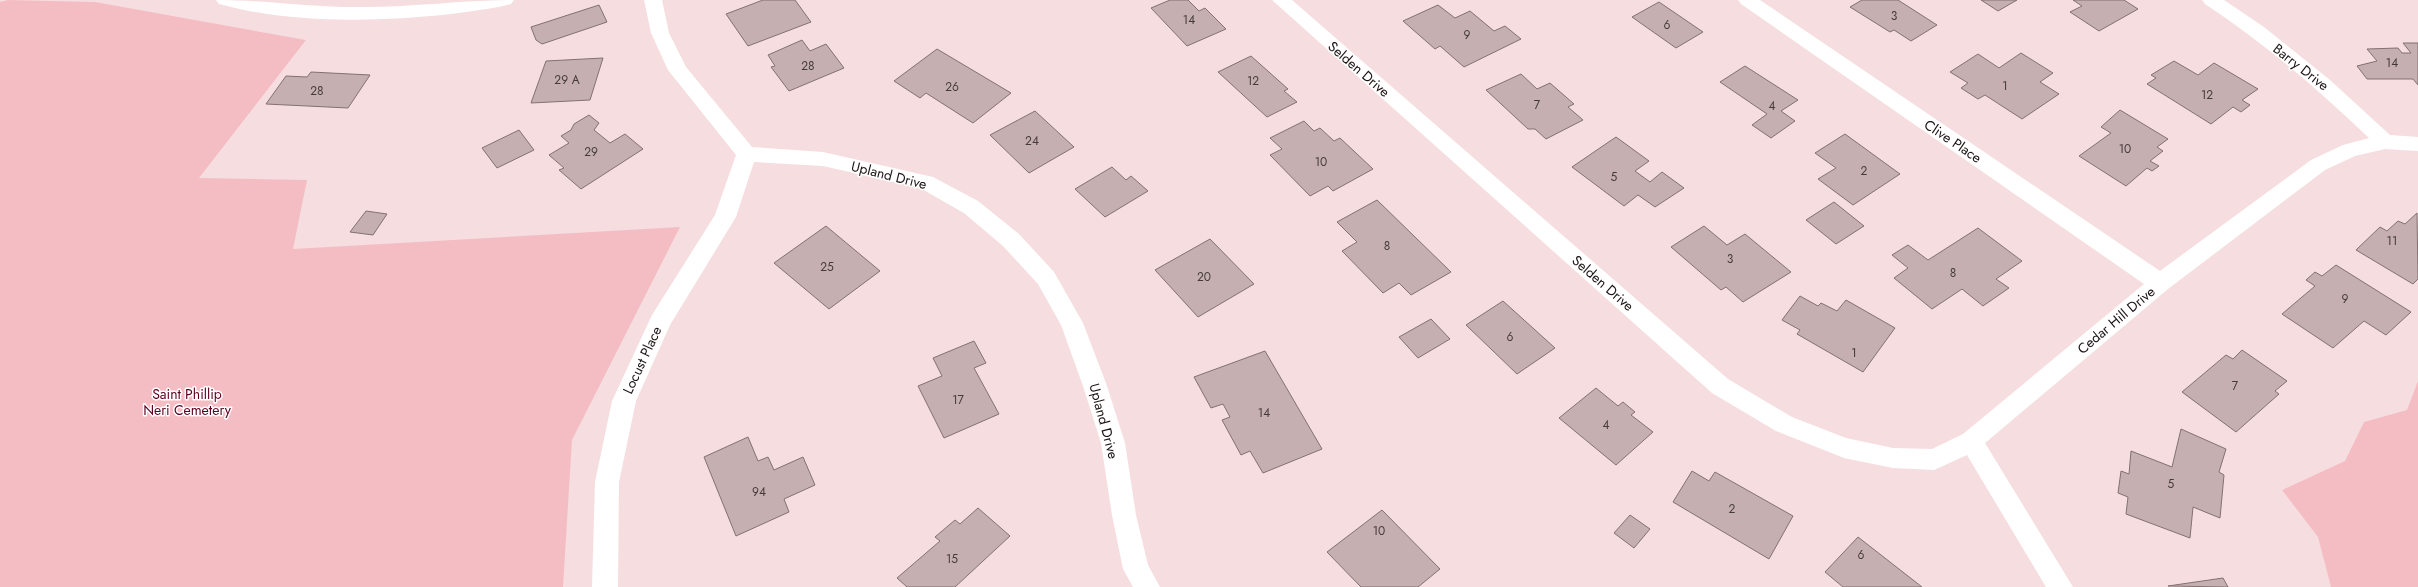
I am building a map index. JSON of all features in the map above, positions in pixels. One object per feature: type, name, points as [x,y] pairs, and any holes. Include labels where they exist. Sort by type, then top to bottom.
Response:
[{"type":"street","points":[[225,0],[268,9],[391,14],[466,6],[505,0]]},
{"type":"street","points":[[653,0],[660,33],[678,70],[746,154]]},
{"type":"street","name":"Selden Drive","points":[[1281,0],[1720,386],[1784,424],[1844,448],[1894,458],[1934,460],[1971,440]]},
{"type":"street","name":"Clive Place","points":[[1747,0],[2160,283]]},
{"type":"street","name":"Barry Drive","points":[[2211,0],[2232,13],[2324,84],[2385,142]]},
{"type":"street","name":"Cedar Hill Drive","points":[[1971,440],[2160,283],[2318,165],[2350,150],[2385,142],[2418,144]]},
{"type":"street","name":"Locust Place","points":[[605,587],[607,482],[624,401],[660,321],[725,217],[746,154]]},
{"type":"street","name":"Upland Drive","points":[[746,154],[823,159],[926,182],[971,207],[1011,240],[1046,278],[1072,323],[1095,386],[1113,443],[1124,515],[1136,569],[1148,587]]},
{"type":"street","points":[[1971,440],[2060,587]]},
{"type":"green space","name":"Saint Phillip Neri Cemetery","points":[[8,0],[95,2],[306,40],[199,178],[307,180],[293,249],[680,227],[572,440],[563,587],[0,587],[0,2]]},
{"type":"green space","points":[[2418,381],[2418,587],[2331,587],[2318,537],[2282,490],[2345,461],[2364,422],[2407,410]]},
{"type":"building","points":[[763,0],[795,0],[811,22],[748,46],[726,14]]},
{"type":"building","points":[[1170,0],[1188,0],[1199,11],[1205,8],[1226,29],[1187,46],[1151,8]]},
{"type":"building","points":[[1862,0],[1898,0],[1937,25],[1911,41],[1894,30],[1890,32],[1850,7]]},
{"type":"building","points":[[1981,0],[2017,0],[1998,11]]},
{"type":"building","points":[[2073,0],[2124,0],[2138,9],[2099,31],[2070,12],[2082,6]]},
{"type":"building","points":[[1659,2],[1703,32],[1676,48],[1632,17]]},
{"type":"building","points":[[599,5],[607,22],[542,44],[536,40],[531,27]]},
{"type":"building","points":[[1438,5],[1455,18],[1470,11],[1494,31],[1505,26],[1521,39],[1464,67],[1440,46],[1435,49],[1403,21]]},
{"type":"building","points":[[802,40],[810,51],[826,44],[844,68],[789,91],[771,67],[775,66],[768,55]]},
{"type":"building","points":[[2403,43],[2418,43],[2418,85],[2413,79],[2367,79],[2357,66],[2377,61],[2367,49],[2398,48],[2402,53],[2411,53]]},
{"type":"building","points":[[937,49],[1011,93],[973,123],[926,93],[920,98],[894,81]]},
{"type":"building","points":[[2021,53],[2053,73],[2040,82],[2059,94],[2022,119],[1985,95],[1978,99],[1961,88],[1968,83],[1950,72],[1978,54],[1999,68]]},
{"type":"building","points":[[1251,56],[1288,89],[1284,91],[1297,102],[1267,117],[1218,72]]},
{"type":"building","points":[[603,58],[590,100],[531,103],[546,61]]},
{"type":"building","points":[[2174,61],[2198,75],[2214,63],[2258,89],[2242,100],[2250,105],[2241,112],[2233,107],[2211,124],[2147,84],[2156,78],[2151,75]]},
{"type":"building","points":[[1745,66],[1798,100],[1781,111],[1795,121],[1771,138],[1752,125],[1767,114],[1720,82]]},
{"type":"building","points":[[311,72],[370,75],[348,108],[266,104],[286,76],[307,77]]},
{"type":"building","points":[[1521,74],[1537,89],[1550,83],[1574,104],[1568,107],[1583,120],[1546,139],[1535,129],[1528,129],[1486,90]]},
{"type":"building","points":[[2120,110],[2168,139],[2157,147],[2163,151],[2150,161],[2159,166],[2152,171],[2147,168],[2126,186],[2079,156],[2111,133],[2101,127]]},
{"type":"building","points":[[1035,111],[1074,147],[1029,173],[990,135]]},
{"type":"building","points":[[589,115],[599,123],[594,130],[610,143],[625,134],[643,149],[581,189],[559,170],[564,168],[549,155],[569,143],[561,136],[571,130],[574,124]]},
{"type":"building","points":[[1304,121],[1314,131],[1320,128],[1334,141],[1340,138],[1373,169],[1333,191],[1328,186],[1310,196],[1270,155],[1282,149],[1270,138]]},
{"type":"building","points":[[519,130],[534,150],[497,168],[482,148]]},
{"type":"building","points":[[1845,134],[1900,174],[1853,205],[1818,179],[1836,168],[1815,153]]},
{"type":"building","points":[[1616,137],[1649,161],[1635,171],[1650,182],[1662,172],[1684,188],[1655,207],[1638,195],[1624,206],[1572,167]]},
{"type":"building","points":[[1112,167],[1126,180],[1131,176],[1148,191],[1105,217],[1075,189]]},
{"type":"building","points":[[1377,200],[1451,272],[1411,295],[1399,283],[1383,293],[1342,251],[1357,242],[1337,222]]},
{"type":"building","points":[[1834,202],[1864,226],[1836,244],[1806,220]]},
{"type":"building","points":[[366,211],[387,214],[373,235],[350,232]]},
{"type":"building","points":[[2417,213],[2418,279],[2413,284],[2356,250],[2380,227],[2387,231],[2398,221],[2405,224]]},
{"type":"building","points":[[826,226],[880,271],[829,309],[774,263]]},
{"type":"building","points":[[1704,226],[1727,245],[1745,234],[1791,272],[1743,302],[1726,287],[1721,290],[1671,247]]},
{"type":"building","points":[[1978,228],[2022,261],[1996,279],[2009,288],[1983,306],[1962,289],[1932,309],[1894,278],[1908,268],[1892,255],[1908,245],[1928,260]]},
{"type":"building","points":[[1210,239],[1254,284],[1198,317],[1155,270]]},
{"type":"building","points":[[2336,265],[2411,312],[2386,335],[2364,321],[2333,348],[2282,314],[2315,286],[2306,280],[2315,272],[2322,276]]},
{"type":"building","points":[[1800,296],[1818,306],[1821,303],[1837,311],[1846,300],[1895,328],[1863,372],[1797,334],[1800,330],[1782,320]]},
{"type":"building","points":[[1503,301],[1555,348],[1517,374],[1466,325]]},
{"type":"building","points":[[1431,319],[1450,339],[1418,358],[1399,337]]},
{"type":"building","points":[[974,341],[986,363],[974,368],[999,414],[944,438],[918,386],[942,376],[933,358]]},
{"type":"building","points":[[2242,350],[2287,381],[2275,391],[2279,394],[2236,432],[2182,392],[2226,355],[2233,359]]},
{"type":"building","points":[[1265,351],[1322,449],[1263,473],[1250,451],[1241,455],[1222,420],[1230,417],[1223,404],[1211,408],[1194,377]]},
{"type":"building","points":[[1596,388],[1618,406],[1623,402],[1635,412],[1631,415],[1653,432],[1616,465],[1559,418]]},
{"type":"building","points":[[2181,429],[2226,449],[2219,472],[2224,475],[2220,518],[2193,507],[2190,538],[2126,514],[2128,497],[2118,493],[2121,471],[2129,474],[2131,451],[2172,467]]},
{"type":"building","points":[[748,437],[758,461],[768,457],[774,470],[803,457],[815,485],[784,499],[789,512],[736,536],[704,457]]},
{"type":"building","points":[[1692,471],[1709,481],[1715,472],[1793,516],[1769,559],[1673,502]]},
{"type":"building","points":[[978,508],[1010,536],[955,587],[907,587],[897,578],[940,541],[935,537],[955,520],[960,524]]},
{"type":"building","points":[[1382,510],[1440,569],[1418,587],[1361,587],[1327,552]]},
{"type":"building","points":[[1630,515],[1650,529],[1634,548],[1614,533]]},
{"type":"building","points":[[1858,537],[1922,587],[1843,587],[1825,572]]},
{"type":"building","points":[[2223,578],[2228,587],[2168,586]]}]
